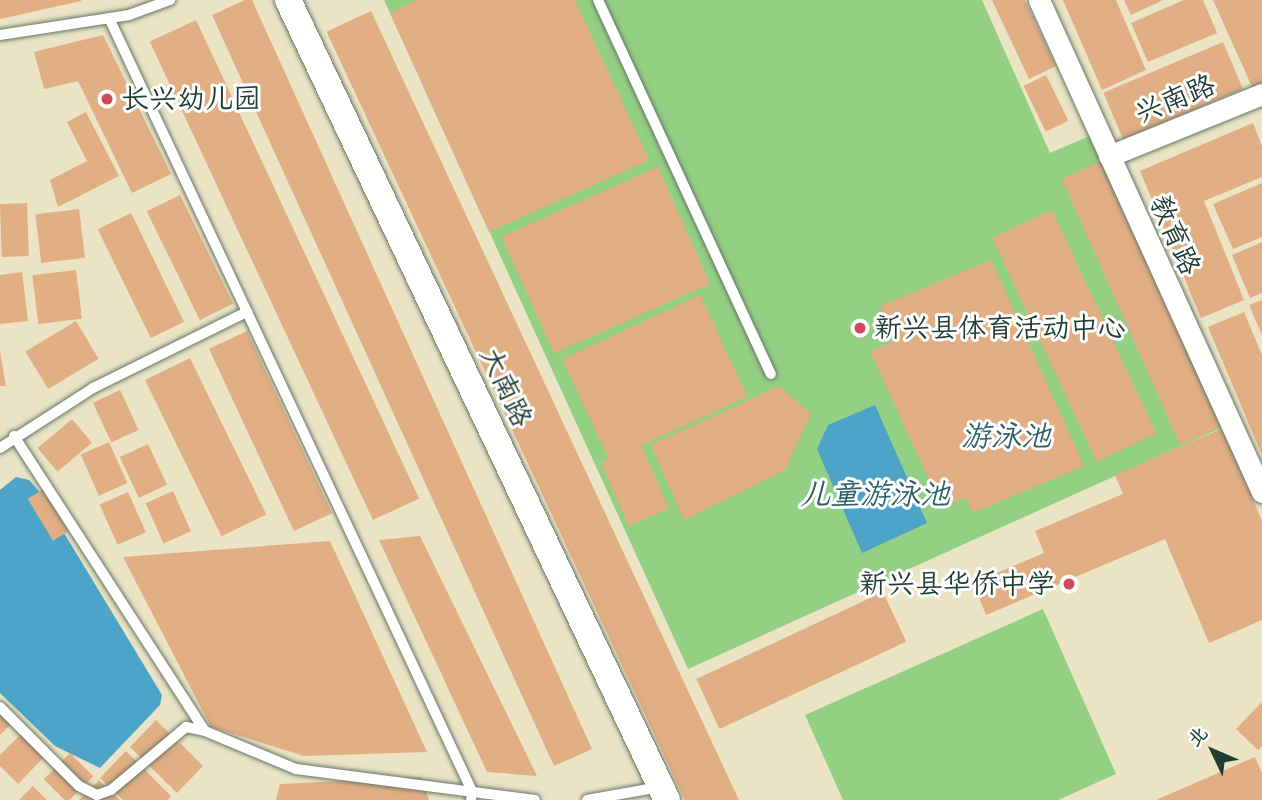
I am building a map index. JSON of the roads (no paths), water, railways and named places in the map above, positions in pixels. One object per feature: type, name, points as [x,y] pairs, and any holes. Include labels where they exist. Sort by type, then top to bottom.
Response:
[{"type":"street","name":"大南路","points":[[288,0],[664,793]]},
{"type":"street","name":"教育路","points":[[1039,0],[1262,492]]},
{"type":"street","name":"兴南路","points":[[1109,156],[1262,94]]},
{"type":"lane","points":[[0,35],[109,18],[170,0]]},
{"type":"lane","points":[[598,0],[771,374]]},
{"type":"lane","points":[[109,18],[472,795]]},
{"type":"lane","points":[[0,448],[14,436],[93,388],[247,312]]},
{"type":"lane","points":[[14,436],[205,731]]},
{"type":"lane","points":[[0,707],[79,786],[97,795],[111,790],[186,727],[205,731],[296,769],[472,795],[535,800]]},
{"type":"lane","points":[[587,800],[664,793]]},
{"type":"water","name":"儿童游泳池","points":[[875,405],[927,523],[862,553],[817,449],[828,425]]},
{"type":"water","points":[[16,477],[29,480],[38,490],[162,695],[160,705],[100,768],[55,746],[0,693],[0,490]]},
{"type":"place","name":"长兴幼儿园","points":[[107,99]]},
{"type":"place","name":"新兴县体育活动中心","points":[[860,328]]},
{"type":"place","name":"新兴县华侨中学","points":[[1069,584]]},
{"type":"water label","name":"游泳池","points":[[1006,436]]}]
